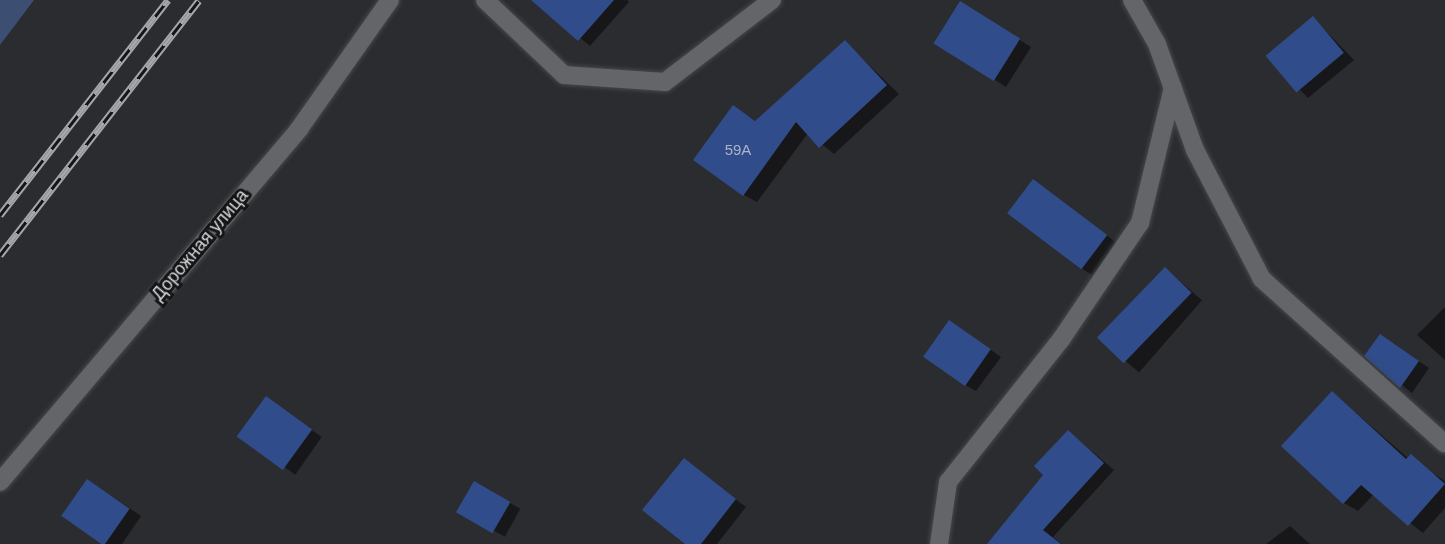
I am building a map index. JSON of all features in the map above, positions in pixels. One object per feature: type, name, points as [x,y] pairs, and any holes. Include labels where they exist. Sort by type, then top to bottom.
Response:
[{"type":"street","name":"Дорожная улица","points":[[0,482],[299,129],[390,0]]},
{"type":"street","points":[[485,0],[564,75],[665,82],[772,0]]},
{"type":"street","points":[[1132,0],[1173,88],[1195,150],[1262,279],[1445,444]]},
{"type":"street","points":[[939,544],[948,482],[1062,338],[1140,223],[1173,88]]},
{"type":"shaded area","points":[[0,0],[34,0],[0,45]]},
{"type":"building","points":[[531,0],[614,0],[578,41]]},
{"type":"building","points":[[960,1],[1020,39],[994,81],[934,43]]},
{"type":"building","points":[[1313,16],[1344,53],[1296,93],[1266,56]]},
{"type":"building","points":[[845,40],[887,85],[819,148],[796,122],[743,196],[693,160],[733,105],[755,121]]},
{"type":"building","points":[[1033,179],[1107,235],[1081,269],[1007,213]]},
{"type":"building","points":[[1165,267],[1192,293],[1124,363],[1097,337]]},
{"type":"building","points":[[949,320],[991,349],[965,386],[923,357]]},
{"type":"building","points":[[1380,334],[1419,361],[1400,388],[1364,356]]},
{"type":"building","points":[[1332,391],[1406,459],[1411,454],[1445,484],[1408,526],[1361,485],[1343,504],[1281,446]]},
{"type":"building","points":[[266,396],[312,430],[283,470],[237,436]]},
{"type":"building","points":[[1068,430],[1104,463],[1043,530],[1061,544],[987,544],[1043,475],[1034,466]]},
{"type":"building","points":[[684,458],[736,499],[701,544],[685,544],[642,510]]},
{"type":"building","points":[[87,479],[130,509],[105,544],[101,544],[61,516]]},
{"type":"building","points":[[474,481],[510,502],[492,533],[456,512]]},
{"type":"railway","points":[[0,215],[168,0]]},
{"type":"railway","points":[[0,255],[199,0]]}]
